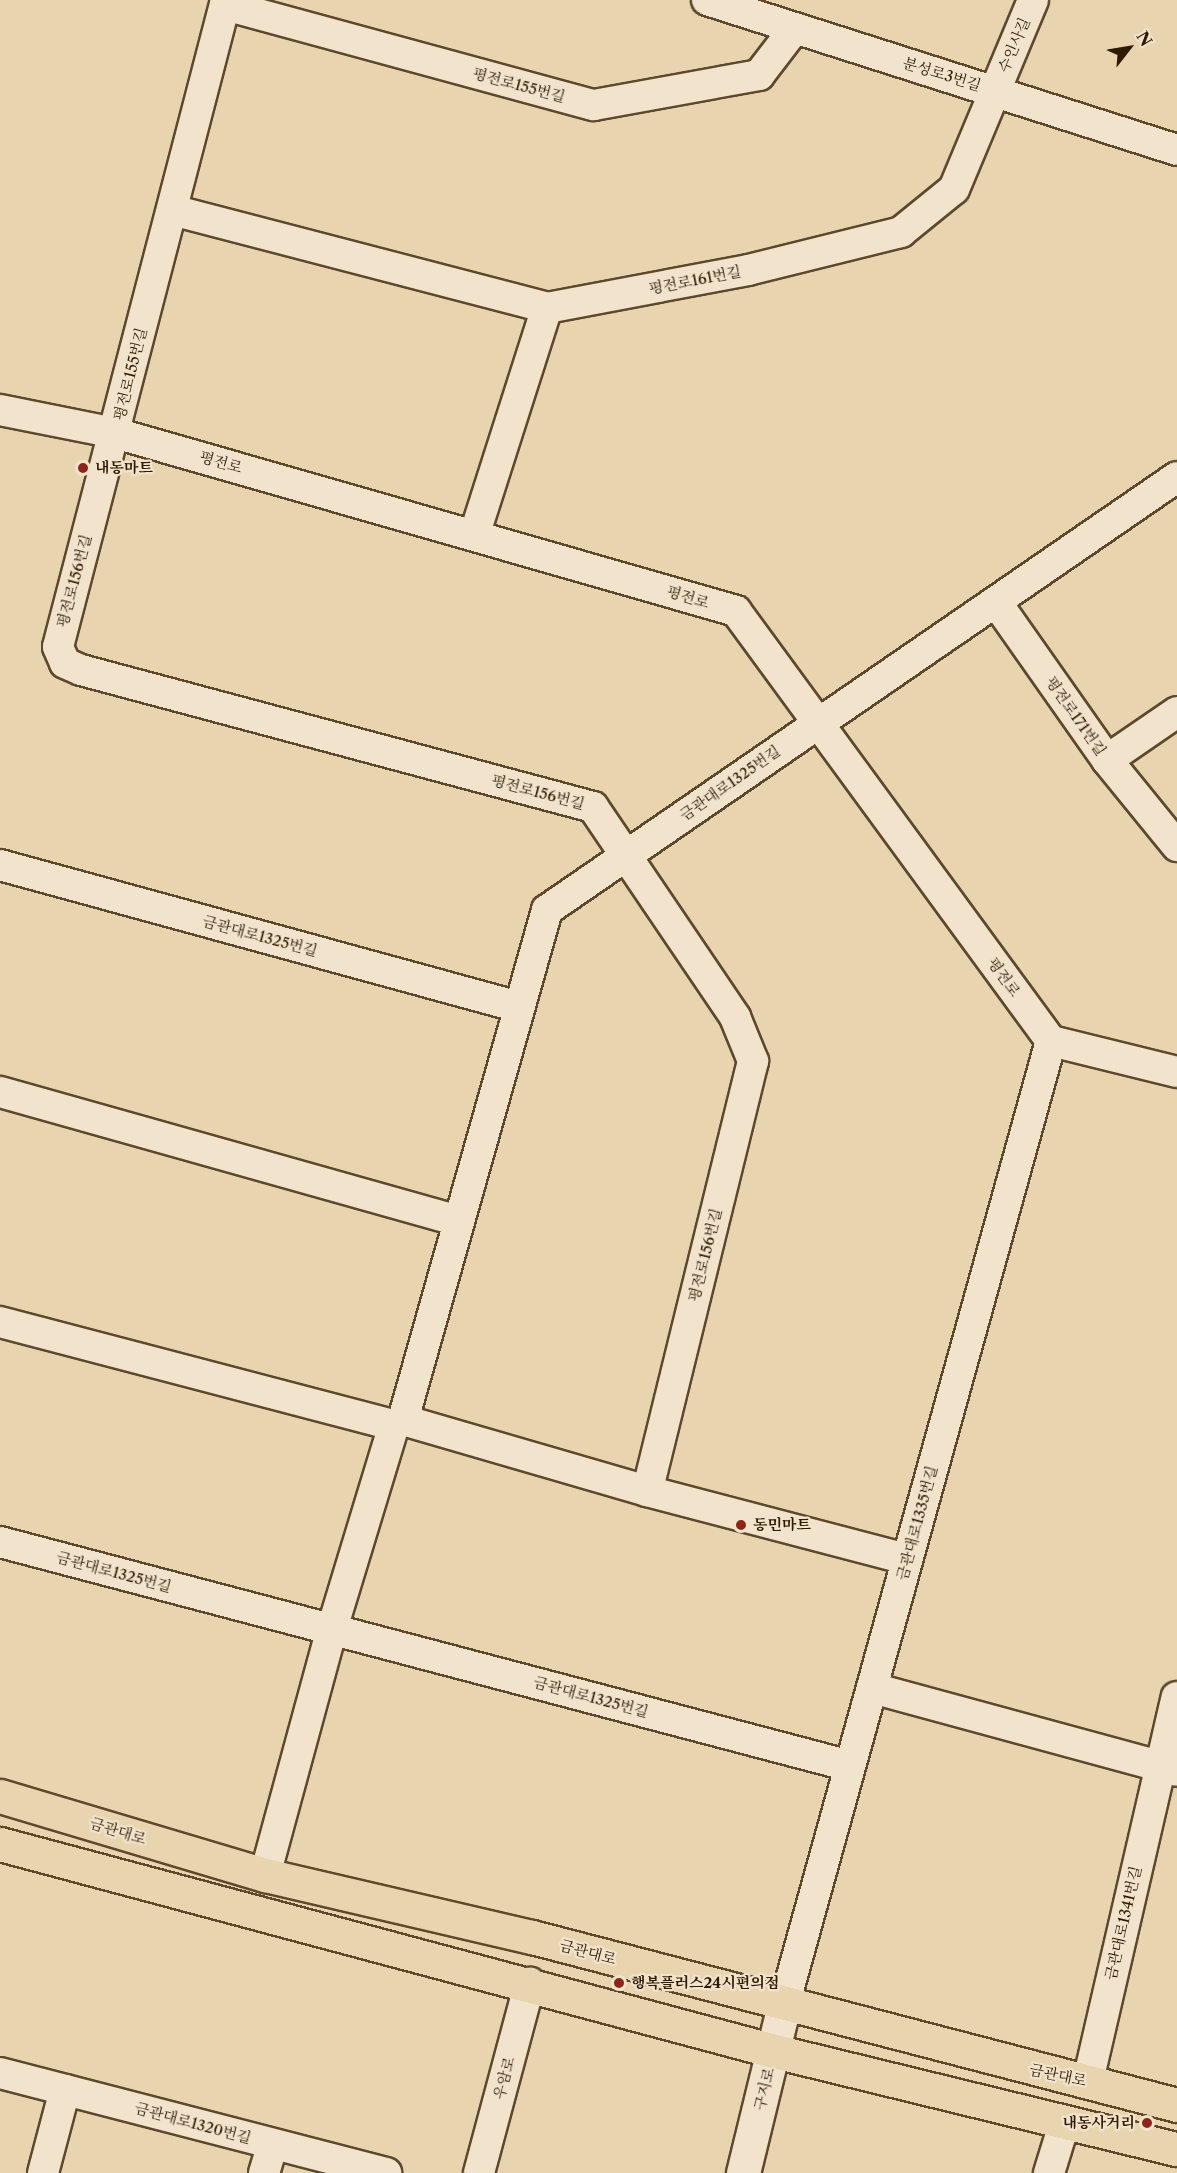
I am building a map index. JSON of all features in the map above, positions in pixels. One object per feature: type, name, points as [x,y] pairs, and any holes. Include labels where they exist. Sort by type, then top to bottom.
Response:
[{"type":"main road","name":"금관대로","points":[[0,1796],[264,1875],[532,1937],[784,2005],[1177,2105]]},
{"type":"main road","points":[[0,1844],[530,1983],[774,2051],[1177,2149]]},
{"type":"main road","name":"구지로","points":[[742,2173],[784,2005]]},
{"type":"street","name":"분성로3번길","points":[[707,0],[995,90],[1177,150]]},
{"type":"street","name":"수인사길","points":[[995,90],[1033,0]]},
{"type":"street","name":"평전로155번길","points":[[115,433],[226,3],[594,105],[759,75],[795,28]]},
{"type":"street","name":"평전로161번길","points":[[547,308],[748,270],[902,232],[954,189],[995,90]]},
{"type":"street","points":[[172,210],[547,308],[475,533]]},
{"type":"street","name":"평전로","points":[[0,410],[115,433],[475,533],[736,611],[819,721],[1051,1041]]},
{"type":"street","name":"평전로156번길","points":[[115,433],[59,632],[58,647],[65,663],[593,807],[735,1017],[753,1061],[647,1491]]},
{"type":"street","points":[[819,721],[1177,477]]},
{"type":"street","name":"평전로171번길","points":[[996,602],[1107,760],[1177,712]]},
{"type":"street","name":"금관대로1325번길","points":[[264,1875],[332,1629],[398,1423],[547,910],[819,721]]},
{"type":"street","points":[[1107,760],[1177,846]]},
{"type":"street","name":"금관대로1325번길","points":[[0,865],[519,1007]]},
{"type":"street","points":[[1051,1041],[1177,1072]]},
{"type":"street","name":"금관대로1335번길","points":[[784,2005],[1051,1041]]},
{"type":"street","points":[[0,1092],[458,1221]]},
{"type":"street","points":[[0,1322],[398,1423],[907,1559]]},
{"type":"street","name":"금관대로1325번길","points":[[0,1542],[850,1766]]},
{"type":"street","points":[[872,1688],[1168,1768]]},
{"type":"street","name":"금관대로1341번길","points":[[1088,2081],[1168,1768],[1177,1696]]},
{"type":"street","name":"우암로","points":[[479,2173],[530,1983]]},
{"type":"street","name":"금관대로1320번길","points":[[0,2073],[386,2173]]},
{"type":"street","points":[[43,2173],[65,2090]]},
{"type":"street","points":[[1049,2173],[1065,2121]]},
{"type":"street","points":[[264,2173],[273,2144]]},
{"type":"place","name":"내동마트","points":[[83,468]]},
{"type":"place","name":"동민마트","points":[[741,1525]]},
{"type":"place","name":"행복플러스24시편의점","points":[[619,1983]]},
{"type":"place","name":"내동사거리","points":[[1147,2123]]}]
